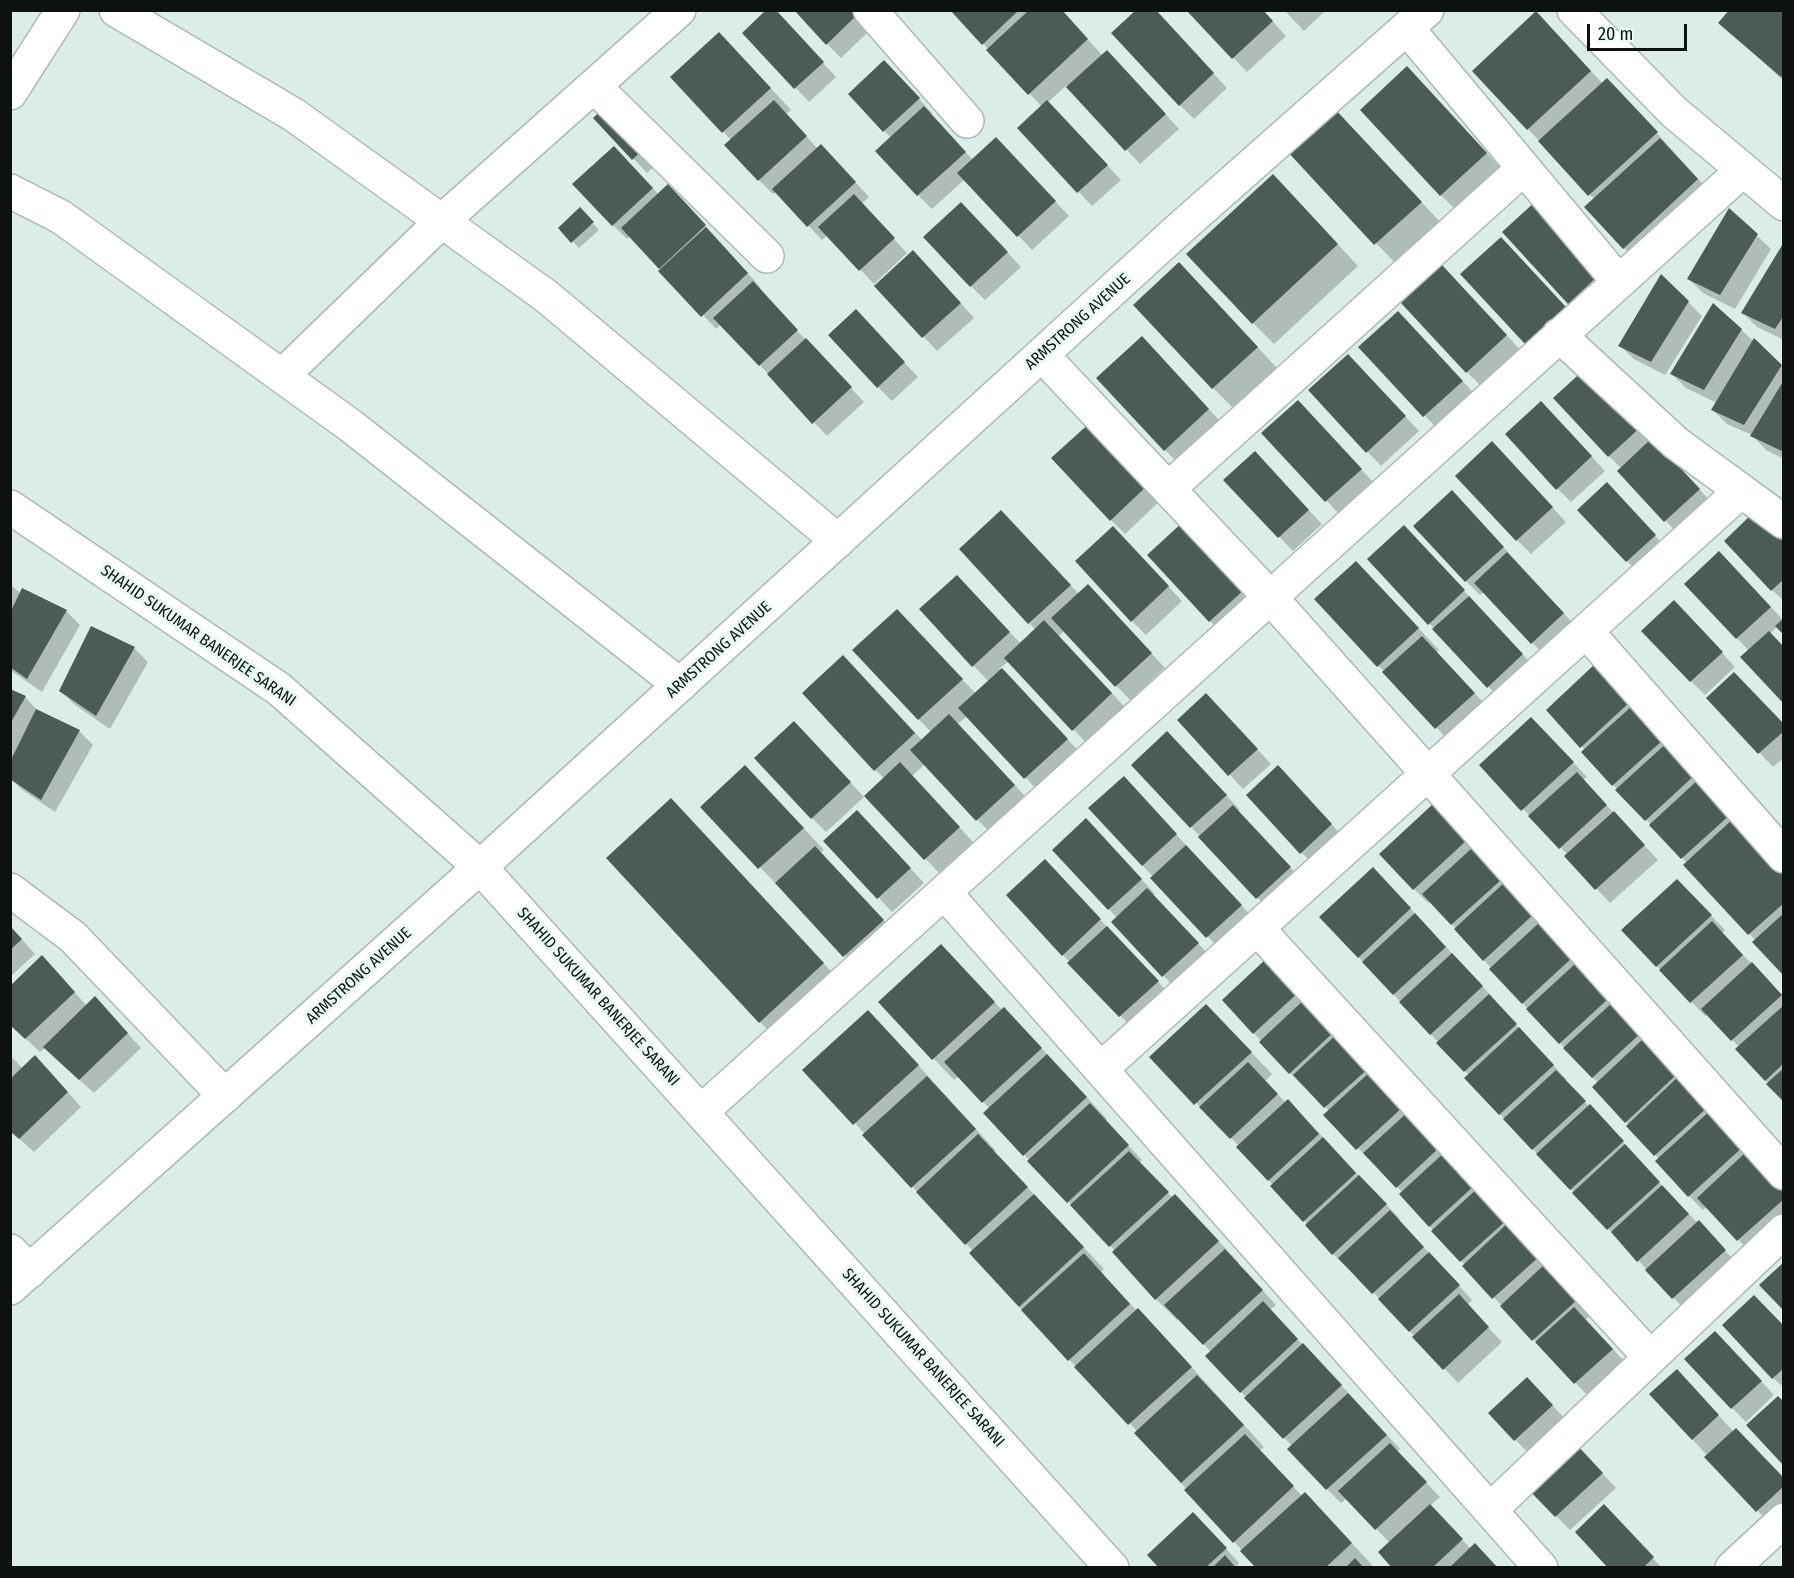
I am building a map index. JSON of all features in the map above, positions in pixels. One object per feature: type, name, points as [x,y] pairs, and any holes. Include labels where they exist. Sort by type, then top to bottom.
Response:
[{"type":"street","points":[[10,93],[63,10]]},
{"type":"street","points":[[116,10],[294,115],[546,296],[838,541]]},
{"type":"street","points":[[282,376],[442,221],[679,10]]},
{"type":"street","points":[[870,10],[968,121]]},
{"type":"street","points":[[1574,10],[1674,112],[1784,204]]},
{"type":"street","points":[[1417,19],[1524,168],[1618,282]]},
{"type":"street","name":"ARMSTRONG AVENUE","points":[[17,1270],[225,1096],[480,867],[1177,231],[1417,19]]},
{"type":"street","points":[[594,86],[767,256]]},
{"type":"street","points":[[1168,489],[1524,168]]},
{"type":"street","points":[[701,1112],[1743,170]]},
{"type":"street","points":[[10,191],[61,217],[351,426],[680,685]]},
{"type":"street","points":[[1559,335],[1676,443],[1784,522]]},
{"type":"street","points":[[1042,355],[1270,597],[1784,1173]]},
{"type":"street","points":[[1101,1069],[1741,491]]},
{"type":"street","name":"SHAHID SUKUMAR BANERJEE SARANI","points":[[10,507],[279,689],[480,867],[1112,1568]]},
{"type":"street","points":[[1586,631],[1784,855]]},
{"type":"street","points":[[10,890],[74,937],[225,1096]]},
{"type":"street","points":[[944,892],[1541,1568]]},
{"type":"street","points":[[1257,928],[1650,1357]]},
{"type":"street","points":[[1490,1510],[1784,1231]]},
{"type":"street","points":[[1732,1568],[1784,1520]]},
{"type":"building","points":[[766,10],[776,10],[824,62],[794,89],[742,33]]},
{"type":"building","points":[[794,10],[856,10],[859,13],[826,45]]},
{"type":"building","points":[[950,10],[1019,10],[982,45]]},
{"type":"building","points":[[1029,10],[1062,10],[1088,39],[1028,95],[986,50]]},
{"type":"building","points":[[1136,10],[1156,10],[1214,73],[1179,106],[1111,33]]},
{"type":"building","points":[[1186,10],[1263,10],[1273,21],[1232,59]]},
{"type":"building","points":[[1729,10],[1784,10],[1784,74],[1781,77],[1718,23]]},
{"type":"building","points":[[1536,11],[1591,71],[1527,130],[1472,71]]},
{"type":"building","points":[[719,32],[771,88],[722,133],[670,77]]},
{"type":"building","points":[[1107,50],[1166,114],[1125,151],[1066,87]]},
{"type":"building","points":[[884,60],[920,98],[883,132],[848,94]]},
{"type":"building","points":[[1407,66],[1487,153],[1440,196],[1360,110]]},
{"type":"building","points":[[1607,78],[1658,132],[1588,196],[1538,141]]},
{"type":"building","points":[[774,100],[807,136],[758,181],[724,145]]},
{"type":"building","points":[[1047,100],[1108,165],[1077,193],[1017,128]]},
{"type":"building","points":[[610,102],[649,144],[632,160],[593,118]]},
{"type":"building","points":[[924,106],[966,152],[917,196],[875,151]]},
{"type":"building","points":[[1333,107],[1422,202],[1374,245],[1286,150]]},
{"type":"building","points":[[996,137],[1056,201],[1017,237],[957,173]]},
{"type":"building","points":[[1660,138],[1698,179],[1623,249],[1584,207]]},
{"type":"building","points":[[821,144],[856,182],[807,227],[772,189]]},
{"type":"building","points":[[614,146],[653,188],[612,226],[572,184]]},
{"type":"building","points":[[1273,174],[1338,244],[1252,324],[1186,254]]},
{"type":"building","points":[[668,184],[706,225],[659,269],[621,228]]},
{"type":"building","points":[[854,194],[895,238],[859,271],[818,227]]},
{"type":"building","points":[[1537,200],[1603,271],[1568,304],[1502,232]]},
{"type":"building","points":[[961,202],[1008,252],[970,287],[923,237]]},
{"type":"building","points":[[580,207],[594,222],[571,243],[558,228]]},
{"type":"building","points":[[1729,208],[1758,234],[1720,295],[1687,279]]},
{"type":"building","points":[[706,227],[748,273],[701,317],[658,271]]},
{"type":"building","points":[[1501,237],[1566,307],[1525,344],[1460,274]]},
{"type":"building","points":[[1784,242],[1784,315],[1775,329],[1741,313]]},
{"type":"building","points":[[913,250],[961,303],[922,338],[874,286]]},
{"type":"building","points":[[1179,262],[1258,347],[1212,389],[1133,305]]},
{"type":"building","points":[[1442,265],[1507,335],[1466,373],[1401,303]]},
{"type":"building","points":[[1661,274],[1689,301],[1651,362],[1618,346]]},
{"type":"building","points":[[753,281],[798,330],[759,366],[713,318]]},
{"type":"building","points":[[1713,303],[1742,329],[1704,390],[1670,374]]},
{"type":"building","points":[[856,309],[905,362],[877,388],[828,335]]},
{"type":"building","points":[[1398,311],[1463,381],[1423,417],[1358,347]]},
{"type":"building","points":[[1142,336],[1209,409],[1164,451],[1096,378]]},
{"type":"building","points":[[806,338],[852,387],[812,424],[767,374]]},
{"type":"building","points":[[1754,338],[1782,365],[1744,425],[1711,410]]},
{"type":"building","points":[[1348,354],[1406,416],[1366,453],[1308,390]]},
{"type":"building","points":[[1588,366],[1643,425],[1608,457],[1553,398]]},
{"type":"building","points":[[1784,380],[1784,452],[1750,436]]},
{"type":"building","points":[[1298,400],[1362,469],[1325,502],[1261,433]]},
{"type":"building","points":[[1541,401],[1592,456],[1556,490],[1505,434]]},
{"type":"building","points":[[1093,420],[1151,482],[1110,521],[1051,458]]},
{"type":"building","points":[[1652,438],[1700,489],[1664,522],[1617,471]]},
{"type":"building","points":[[1492,441],[1553,507],[1516,541],[1455,476]]},
{"type":"building","points":[[1255,451],[1309,510],[1278,538],[1223,480]]},
{"type":"building","points":[[1607,482],[1656,535],[1626,562],[1577,510]]},
{"type":"building","points":[[1452,490],[1504,547],[1465,582],[1413,526]]},
{"type":"building","points":[[1001,510],[1071,585],[1028,624],[959,549]]},
{"type":"building","points":[[1755,511],[1784,542],[1784,579],[1771,591],[1724,541]]},
{"type":"building","points":[[1185,520],[1247,587],[1209,622],[1147,555]]},
{"type":"building","points":[[1404,525],[1465,590],[1428,625],[1367,559]]},
{"type":"building","points":[[1113,526],[1169,586],[1131,622],[1075,561]]},
{"type":"building","points":[[1719,551],[1771,607],[1736,639],[1684,584]]},
{"type":"building","points":[[1507,552],[1564,613],[1531,644],[1474,583]]},
{"type":"building","points":[[1356,561],[1419,628],[1377,667],[1314,599]]},
{"type":"building","points":[[957,575],[1010,632],[972,667],[919,609]]},
{"type":"building","points":[[1088,584],[1152,653],[1115,687],[1051,618]]},
{"type":"building","points":[[22,588],[67,610],[27,679],[10,667],[10,613]]},
{"type":"building","points":[[1469,596],[1523,654],[1487,688],[1432,629]]},
{"type":"building","points":[[1674,600],[1723,652],[1690,682],[1641,631]]},
{"type":"building","points":[[897,609],[963,679],[918,720],[852,650]]},
{"type":"building","points":[[1784,618],[1784,635],[1775,626]]},
{"type":"building","points":[[1044,620],[1112,693],[1072,731],[1004,658]]},
{"type":"building","points":[[91,626],[135,647],[96,716],[59,691]]},
{"type":"building","points":[[1769,631],[1784,647],[1784,704],[1740,657]]},
{"type":"building","points":[[1422,636],[1475,693],[1435,729],[1382,672]]},
{"type":"building","points":[[843,655],[915,733],[874,771],[802,693]]},
{"type":"building","points":[[1596,663],[1631,701],[1580,748],[1546,710]]},
{"type":"building","points":[[1002,668],[1068,739],[1024,779],[958,708]]},
{"type":"building","points":[[1734,672],[1784,724],[1784,731],[1758,754],[1706,698]]},
{"type":"building","points":[[10,689],[26,696],[10,724]]},
{"type":"building","points":[[1206,693],[1258,749],[1228,776],[1177,720]]},
{"type":"building","points":[[1632,706],[1664,739],[1612,786],[1581,752]]},
{"type":"building","points":[[36,709],[80,730],[41,800],[10,779],[10,762]]},
{"type":"building","points":[[949,714],[1015,785],[976,821],[910,750]]},
{"type":"building","points":[[1531,717],[1574,762],[1521,811],[1479,765]]},
{"type":"building","points":[[794,721],[851,782],[811,819],[754,758]]},
{"type":"building","points":[[1167,731],[1227,795],[1190,828],[1131,765]]},
{"type":"building","points":[[1669,741],[1698,772],[1645,821],[1615,790]]},
{"type":"building","points":[[900,762],[960,827],[924,860],[864,796]]},
{"type":"building","points":[[745,765],[804,828],[758,869],[700,807]]},
{"type":"building","points":[[1278,765],[1332,824],[1300,854],[1246,795]]},
{"type":"building","points":[[1577,772],[1607,805],[1559,849],[1528,816]]},
{"type":"building","points":[[1124,776],[1177,834],[1142,866],[1088,808]]},
{"type":"building","points":[[1700,778],[1732,813],[1681,859],[1649,825]]},
{"type":"building","points":[[671,798],[824,963],[759,1023],[606,858]]},
{"type":"building","points":[[1433,804],[1467,840],[1413,890],[1379,854]]},
{"type":"building","points":[[1233,805],[1291,867],[1256,899],[1198,837]]},
{"type":"building","points":[[857,810],[911,868],[877,899],[823,841]]},
{"type":"building","points":[[1614,811],[1645,845],[1595,890],[1564,856]]},
{"type":"building","points":[[1086,818],[1142,879],[1108,910],[1052,850]]},
{"type":"building","points":[[1734,818],[1784,871],[1784,903],[1748,935],[1683,865]]},
{"type":"building","points":[[1186,845],[1242,905],[1206,938],[1150,878]]},
{"type":"building","points":[[815,846],[884,920],[843,957],[775,883]]},
{"type":"building","points":[[1472,848],[1501,880],[1451,925],[1422,894]]},
{"type":"building","points":[[1045,859],[1101,919],[1062,956],[1006,895]]},
{"type":"building","points":[[1373,867],[1411,908],[1358,958],[1319,917]]},
{"type":"building","points":[[1677,879],[1712,915],[1656,967],[1621,930]]},
{"type":"building","points":[[1505,882],[1535,913],[1483,961],[1454,929]]},
{"type":"building","points":[[1147,888],[1199,943],[1162,977],[1111,922]]},
{"type":"building","points":[[1415,913],[1446,947],[1393,995],[1362,962]]},
{"type":"building","points":[[1784,913],[1784,976],[1752,942]]},
{"type":"building","points":[[1712,921],[1743,955],[1690,1003],[1659,970]]},
{"type":"building","points":[[1540,922],[1573,957],[1522,1004],[1489,969]]},
{"type":"building","points":[[10,926],[22,939],[10,950]]},
{"type":"building","points":[[1107,926],[1159,981],[1119,1017],[1067,963]]},
{"type":"building","points":[[941,944],[995,1002],[932,1060],[878,1002]]},
{"type":"building","points":[[1452,953],[1483,986],[1430,1035],[1399,1002]]},
{"type":"building","points":[[42,955],[75,992],[25,1039],[10,1025],[10,986]]},
{"type":"building","points":[[1268,957],[1300,991],[1253,1034],[1222,1000]]},
{"type":"building","points":[[1752,962],[1782,995],[1731,1041],[1701,1009]]},
{"type":"building","points":[[1576,963],[1609,998],[1559,1044],[1526,1009]]},
{"type":"building","points":[[1489,994],[1517,1024],[1464,1072],[1436,1043]]},
{"type":"building","points":[[95,996],[128,1033],[79,1080],[43,1047]]},
{"type":"building","points":[[1307,997],[1337,1029],[1289,1074],[1259,1042]]},
{"type":"building","points":[[1614,1001],[1642,1032],[1592,1078],[1563,1048]]},
{"type":"building","points":[[1206,1004],[1252,1052],[1194,1105],[1149,1057]]},
{"type":"building","points":[[1784,1005],[1784,1063],[1765,1081],[1735,1049]]},
{"type":"building","points":[[1004,1007],[1042,1048],[982,1103],[944,1062]]},
{"type":"building","points":[[868,1010],[919,1065],[853,1125],[802,1070]]},
{"type":"building","points":[[1519,1027],[1554,1065],[1499,1115],[1464,1078]]},
{"type":"building","points":[[1338,1033],[1370,1067],[1324,1108],[1293,1075]]},
{"type":"building","points":[[1643,1039],[1676,1075],[1625,1123],[1592,1087]]},
{"type":"building","points":[[1047,1054],[1087,1097],[1023,1156],[983,1113]]},
{"type":"building","points":[[35,1055],[68,1092],[19,1139],[10,1131],[10,1079]]},
{"type":"building","points":[[1248,1062],[1278,1094],[1230,1139],[1199,1107]]},
{"type":"building","points":[[1784,1068],[1784,1102],[1766,1084]]},
{"type":"building","points":[[1556,1070],[1586,1101],[1532,1150],[1503,1119]]},
{"type":"building","points":[[1371,1071],[1404,1106],[1356,1150],[1323,1115]]},
{"type":"building","points":[[1680,1075],[1709,1106],[1654,1156],[1626,1126]]},
{"type":"building","points":[[927,1076],[976,1129],[911,1188],[862,1135]]},
{"type":"building","points":[[1288,1099],[1319,1134],[1268,1181],[1236,1147]]},
{"type":"building","points":[[1090,1103],[1129,1145],[1067,1203],[1027,1161]]},
{"type":"building","points":[[1590,1104],[1624,1141],[1570,1190],[1536,1154]]},
{"type":"building","points":[[1712,1109],[1745,1145],[1688,1197],[1655,1161]]},
{"type":"building","points":[[1409,1111],[1441,1146],[1396,1188],[1363,1153]]},
{"type":"building","points":[[978,1134],[1028,1187],[965,1245],[916,1192]]},
{"type":"building","points":[[1323,1137],[1356,1173],[1303,1222],[1270,1186]]},
{"type":"building","points":[[1625,1144],[1660,1182],[1607,1230],[1572,1193]]},
{"type":"building","points":[[1129,1151],[1169,1192],[1109,1247],[1070,1205]]},
{"type":"building","points":[[1446,1151],[1476,1184],[1429,1227],[1399,1194]]},
{"type":"building","points":[[1747,1151],[1784,1191],[1784,1199],[1737,1241],[1697,1198]]},
{"type":"building","points":[[1359,1175],[1387,1204],[1332,1255],[1305,1225]]},
{"type":"building","points":[[1662,1185],[1689,1214],[1637,1262],[1611,1232]]},
{"type":"building","points":[[1479,1187],[1509,1218],[1460,1262],[1431,1231]]},
{"type":"building","points":[[1034,1194],[1084,1247],[1019,1307],[969,1253]]},
{"type":"building","points":[[1175,1194],[1219,1241],[1155,1300],[1112,1252]]},
{"type":"building","points":[[1390,1210],[1424,1247],[1372,1294],[1338,1258]]},
{"type":"building","points":[[1699,1220],[1726,1250],[1672,1299],[1645,1270]]},
{"type":"building","points":[[1510,1221],[1541,1255],[1492,1299],[1462,1266]]},
{"type":"building","points":[[1225,1249],[1263,1290],[1203,1345],[1164,1305]]},
{"type":"building","points":[[1429,1252],[1460,1285],[1409,1332],[1378,1299]]},
{"type":"building","points":[[1084,1253],[1130,1304],[1068,1361],[1021,1310]]},
{"type":"building","points":[[1784,1262],[1784,1311],[1759,1285]]},
{"type":"building","points":[[1545,1264],[1578,1299],[1532,1341],[1500,1306]]},
{"type":"building","points":[[1459,1294],[1489,1327],[1443,1370],[1412,1337]]},
{"type":"building","points":[[1754,1295],[1784,1326],[1784,1368],[1772,1379],[1722,1325]]},
{"type":"building","points":[[1263,1301],[1298,1339],[1240,1393],[1205,1356]]},
{"type":"building","points":[[1574,1307],[1613,1349],[1574,1384],[1535,1342]]},
{"type":"building","points":[[1138,1308],[1192,1367],[1128,1425],[1074,1367]]},
{"type":"building","points":[[1715,1331],[1762,1381],[1731,1409],[1684,1359]]},
{"type":"building","points":[[1303,1343],[1342,1385],[1283,1439],[1244,1398]]},
{"type":"building","points":[[1677,1369],[1719,1415],[1692,1440],[1649,1394]]},
{"type":"building","points":[[1197,1375],[1244,1425],[1181,1483],[1134,1433]]},
{"type":"building","points":[[1527,1377],[1553,1405],[1514,1441],[1488,1413]]},
{"type":"building","points":[[1348,1393],[1387,1435],[1326,1490],[1287,1449]]},
{"type":"building","points":[[1778,1396],[1784,1402],[1784,1466],[1746,1425]]},
{"type":"building","points":[[1736,1428],[1784,1478],[1784,1486],[1756,1512],[1704,1457]]},
{"type":"building","points":[[1245,1434],[1294,1486],[1233,1543],[1184,1490]]},
{"type":"building","points":[[1390,1443],[1427,1482],[1375,1530],[1338,1491]]},
{"type":"building","points":[[1577,1445],[1603,1473],[1555,1517],[1528,1489]]},
{"type":"building","points":[[1305,1492],[1352,1543],[1325,1568],[1256,1568],[1240,1551]]},
{"type":"building","points":[[1430,1504],[1463,1539],[1432,1568],[1392,1568],[1378,1552]]},
{"type":"building","points":[[1604,1504],[1654,1557],[1643,1568],[1608,1568],[1575,1532]]},
{"type":"building","points":[[1193,1512],[1227,1548],[1205,1568],[1159,1568],[1147,1555]]},
{"type":"building","points":[[1475,1543],[1498,1568],[1449,1568]]},
{"type":"building","points":[[1225,1555],[1236,1568],[1212,1568]]},
{"type":"building","points":[[1355,1558],[1364,1568],[1345,1568]]}]
